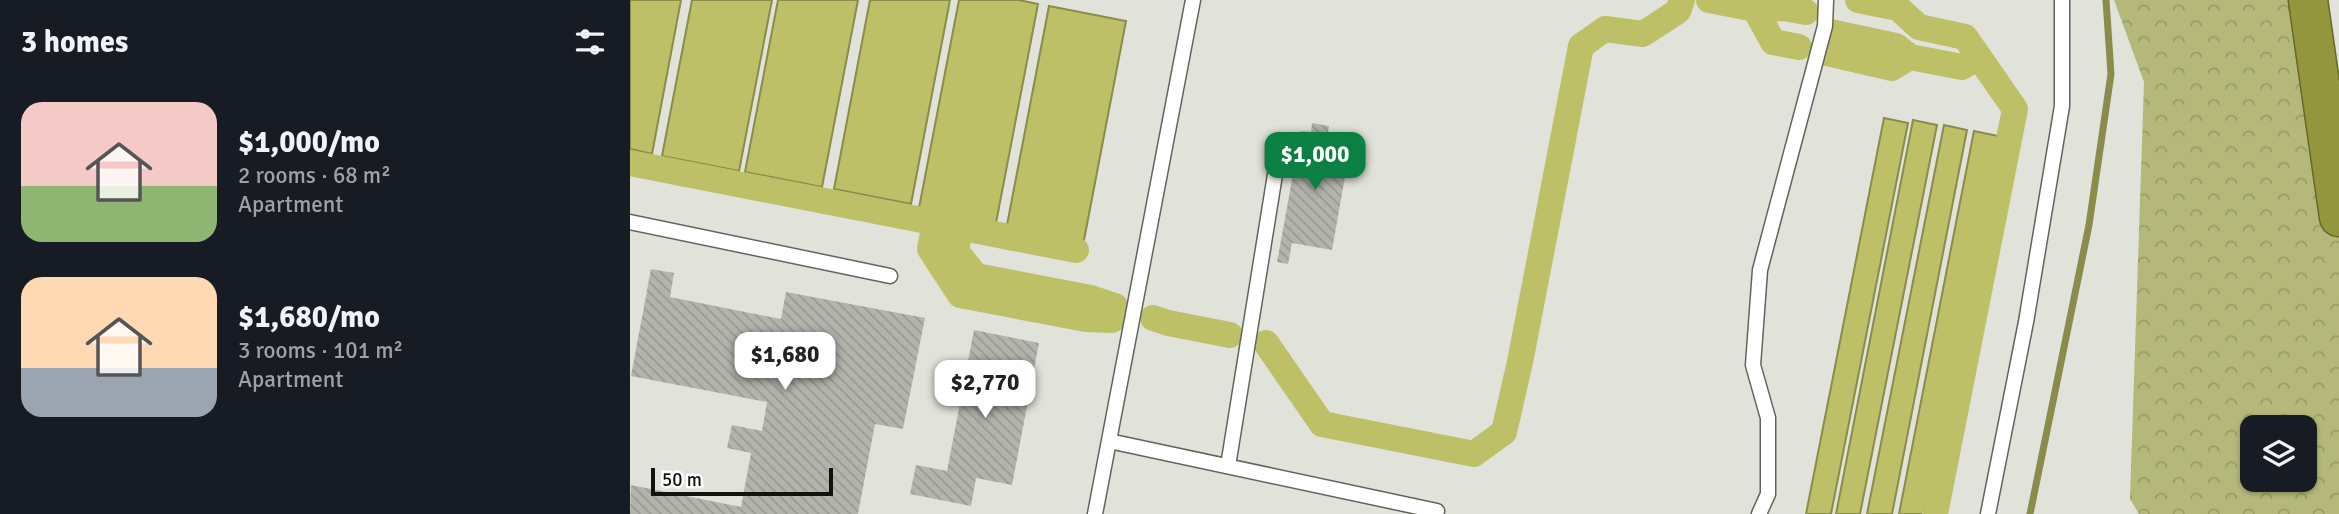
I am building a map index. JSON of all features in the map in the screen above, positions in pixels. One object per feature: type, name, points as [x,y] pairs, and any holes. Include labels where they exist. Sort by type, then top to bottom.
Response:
[{"type":"highway","points":[[2308,0],[2339,217]]},
{"type":"lane","points":[[1095,514],[1193,0]]},
{"type":"lane","points":[[1759,514],[1768,494],[1768,418],[1753,365],[1760,270],[1825,26],[1826,0]]},
{"type":"lane","points":[[1988,514],[2026,322],[2062,106],[2062,0]]},
{"type":"lane","points":[[1228,466],[1278,156]]},
{"type":"lane","points":[[630,222],[890,276]]},
{"type":"lane","points":[[1109,441],[1437,510],[1436,514]]},
{"type":"green space","points":[[2114,0],[2308,0],[2339,217],[2339,514],[2139,514],[2130,499],[2144,82]]},
{"type":"shaded area","points":[[630,0],[681,0],[652,154],[630,149]]},
{"type":"shaded area","points":[[692,0],[772,0],[739,171],[662,156]]},
{"type":"shaded area","points":[[778,0],[858,0],[822,187],[745,172]]},
{"type":"shaded area","points":[[870,0],[950,0],[911,204],[834,189]]},
{"type":"shaded area","points":[[959,0],[1019,0],[1038,4],[996,223],[919,208]]},
{"type":"shaded area","points":[[1049,6],[1126,21],[1084,240],[1007,225]]},
{"type":"shaded area","points":[[1884,118],[1908,123],[1831,514],[1806,514]]},
{"type":"shaded area","points":[[1913,120],[1937,125],[1860,514],[1836,514]]},
{"type":"shaded area","points":[[1944,125],[1967,130],[1892,514],[1867,514]]},
{"type":"shaded area","points":[[1974,131],[1998,136],[1923,514],[1899,514]]},
{"type":"building","points":[[1312,123],[1329,126],[1327,138],[1351,143],[1332,250],[1292,243],[1288,264],[1277,262],[1301,131],[1311,132]]},
{"type":"building","points":[[651,269],[674,273],[670,297],[781,319],[786,292],[925,318],[903,429],[875,424],[858,514],[630,514],[631,485],[741,507],[751,453],[727,448],[732,425],[762,431],[767,402],[631,376]]},
{"type":"building","points":[[974,330],[1039,343],[1012,485],[976,478],[971,506],[910,494],[916,465],[947,471]]},
{"type":"waterway","points":[[1266,343],[1322,424],[1474,454],[1504,432],[1581,46],[1605,29],[1643,34],[1678,11],[1682,0]]},
{"type":"waterway","points":[[1709,0],[1755,9],[1784,8],[1806,12]]},
{"type":"waterway","points":[[1858,0],[1898,8],[1919,27],[1965,37],[2015,109],[1935,514]]},
{"type":"waterway","points":[[2030,514],[2089,225],[2111,74],[2106,0]]},
{"type":"waterway","points":[[1755,9],[1773,42],[1799,47]]},
{"type":"waterway","points":[[1830,32],[1896,46],[1910,57],[1962,67],[1978,57]]},
{"type":"waterway","points":[[1827,53],[1892,68],[1910,57]]},
{"type":"waterway","points":[[630,163],[1076,250]]},
{"type":"waterway","points":[[935,223],[930,249],[960,295],[1086,319],[1112,320]]},
{"type":"waterway","points":[[960,228],[956,251],[976,276],[1091,298],[1115,306]]},
{"type":"waterway","points":[[1153,318],[1230,335]]}]
